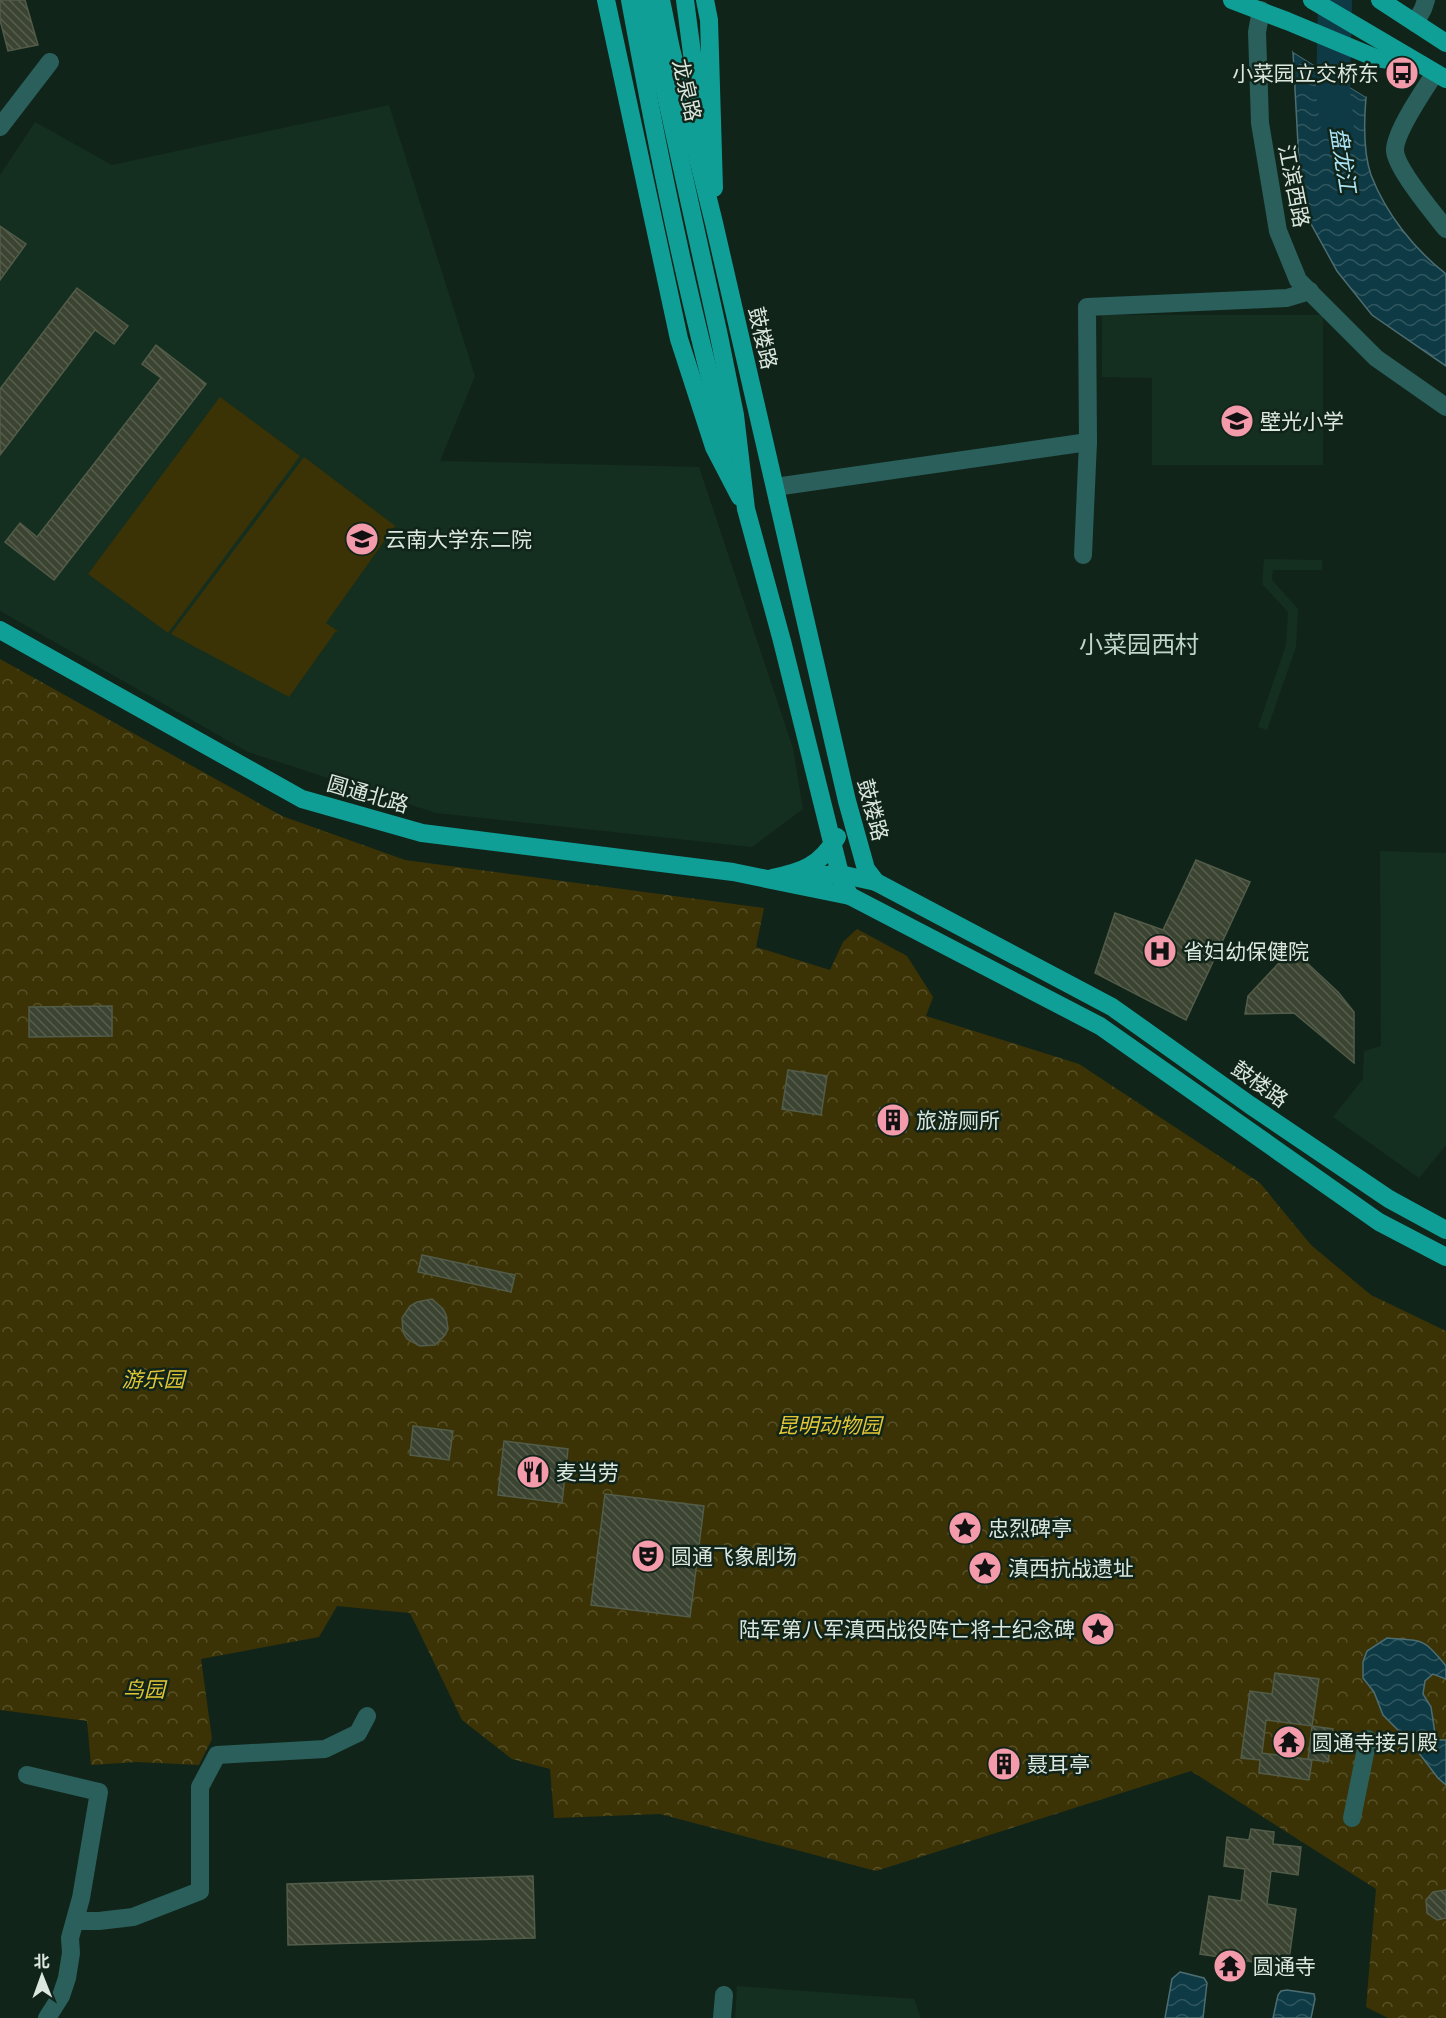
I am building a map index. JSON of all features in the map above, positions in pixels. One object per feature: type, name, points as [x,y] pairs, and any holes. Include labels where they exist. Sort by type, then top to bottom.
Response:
[{"type":"main road","points":[[606,0],[679,339],[714,447],[746,509]]},
{"type":"main road","points":[[630,0],[650,111],[693,309],[714,396],[746,509]]},
{"type":"main road","name":"龙泉路","points":[[645,0],[687,189]]},
{"type":"main road","name":"龙泉路","points":[[661,0],[690,94]]},
{"type":"main road","points":[[685,0],[690,94],[714,223]]},
{"type":"main road","points":[[705,0],[709,20],[714,223]]},
{"type":"main road","points":[[1232,0],[1287,21],[1381,51],[1434,72]]},
{"type":"main road","points":[[1380,0],[1446,43]]},
{"type":"main road","points":[[1313,2],[1381,51]]},
{"type":"main road","name":"鼓楼路","points":[[687,189],[735,415],[746,509],[782,640],[840,874],[850,896]]},
{"type":"main road","name":"鼓楼路","points":[[714,223],[847,801],[871,875],[1112,1008],[1250,1105],[1380,1192],[1446,1230]]},
{"type":"main road","name":"圆通北路","points":[[0,630],[302,799],[422,833],[733,872],[850,896]]},
{"type":"main road","points":[[764,879],[803,870],[815,863],[841,830],[847,801]]},
{"type":"main road","name":"圆通北路","points":[[764,879],[840,874],[871,875]]},
{"type":"main road","points":[[850,896],[1100,1026],[1379,1222],[1446,1257]]},
{"type":"street","points":[[1415,23],[1426,0]]},
{"type":"street","name":"江滨西路","points":[[1261,10],[1257,32],[1260,123],[1278,231],[1298,280],[1376,358],[1446,407]]},
{"type":"street","points":[[0,127],[50,62]]},
{"type":"street","points":[[1434,72],[1398,135],[1395,152],[1401,167],[1446,229]]},
{"type":"street","points":[[1083,555],[1088,442],[1087,307],[1287,298],[1310,291]]},
{"type":"street","points":[[775,487],[1088,442]]},
{"type":"street","points":[[75,1921],[133,1917],[200,1891],[200,1787],[217,1755],[325,1749],[358,1733],[367,1716]]},
{"type":"street","points":[[1352,1818],[1368,1740]]},
{"type":"street","points":[[27,1775],[99,1792],[81,1899],[70,1938],[71,1953],[61,1996],[46,2018]]},
{"type":"street","points":[[722,2018],[724,1995]]},
{"type":"shaded area","name":"云南大学东二院","points":[[389,105],[475,376],[440,461],[699,467],[793,748],[803,809],[752,847],[436,813],[248,752],[0,611],[0,175],[35,122],[112,165]]},
{"type":"shaded area","name":"壁光小学","points":[[1102,315],[1323,315],[1323,465],[1152,465],[1152,378],[1102,377]]},
{"type":"shaded area","points":[[1264,559],[1322,560],[1322,570],[1273,570],[1272,580],[1298,609],[1296,647],[1267,730],[1258,727],[1286,645],[1288,612],[1262,584]]},
{"type":"shaded area","points":[[1380,851],[1446,853],[1446,1145],[1419,1178],[1333,1117],[1363,1079],[1364,1051],[1381,1046]]},
{"type":"shaded area","points":[[737,1986],[914,1999],[921,2018],[735,2018]]},
{"type":"green space","points":[[220,397],[300,456],[168,633],[88,574]]},
{"type":"green space","points":[[304,457],[410,537],[395,526],[326,623],[342,634],[336,631],[289,697],[171,634]]},
{"type":"green space","name":"昆明动物园","points":[[0,659],[282,816],[405,860],[764,908],[756,947],[830,970],[843,942],[857,929],[907,956],[933,997],[926,1016],[1079,1064],[1260,1183],[1311,1245],[1371,1295],[1446,1331],[1446,2018],[1388,2018],[1366,2007],[1376,1889],[1191,1771],[876,1871],[660,1814],[554,1818],[550,1769],[512,1759],[462,1720],[410,1613],[337,1606],[319,1637],[201,1659],[212,1739],[199,1765],[137,1762],[91,1765],[87,1721],[0,1710]]},
{"type":"water","points":[[1293,52],[1366,97],[1365,147],[1371,175],[1377,189],[1402,230],[1446,274],[1446,366],[1372,315],[1337,271],[1310,222],[1299,163]]},
{"type":"water","points":[[1387,1638],[1421,1642],[1427,1645],[1446,1666],[1446,1679],[1433,1674],[1425,1681],[1423,1694],[1431,1707],[1436,1740],[1446,1740],[1446,1785],[1412,1744],[1383,1715],[1374,1692],[1363,1678],[1363,1662],[1367,1651]]},
{"type":"water","points":[[1180,1972],[1204,1978],[1207,1983],[1203,2018],[1165,2018],[1172,1979]]},
{"type":"water","points":[[1281,1991],[1314,1994],[1311,2018],[1273,2018],[1278,1995]]},
{"type":"pier","points":[[1293,49],[1366,93],[1366,97],[1293,52]]},
{"type":"building","points":[[0,0],[25,0],[38,45],[8,51],[0,20]]},
{"type":"building","points":[[0,226],[26,244],[0,280]]},
{"type":"building","points":[[77,288],[128,326],[114,344],[95,330],[0,455],[0,389]]},
{"type":"building","points":[[156,345],[206,384],[54,580],[5,542],[20,523],[37,537],[161,378],[142,364]]},
{"type":"building","name":"省妇幼保健院","points":[[1196,860],[1250,882],[1186,1020],[1095,973],[1115,913],[1163,930]]},
{"type":"building","points":[[1292,949],[1338,992],[1354,1012],[1354,1063],[1294,1013],[1245,1014],[1248,996]]},
{"type":"building","points":[[112,1006],[112,1036],[29,1037],[29,1007]]},
{"type":"building","points":[[788,1070],[827,1076],[821,1115],[782,1109]]},
{"type":"building","name":"旅游厕所","points":[[880,1108],[910,1114],[906,1132],[876,1126]]},
{"type":"building","points":[[422,1255],[515,1275],[511,1292],[418,1272]]},
{"type":"building","points":[[432,1299],[443,1309],[448,1329],[435,1345],[420,1346],[407,1339],[403,1332],[402,1318],[410,1306]]},
{"type":"building","points":[[413,1426],[453,1431],[449,1460],[410,1455]]},
{"type":"building","name":"麦当劳","points":[[504,1441],[568,1449],[562,1503],[498,1495]]},
{"type":"building","name":"圆通飞象剧场","points":[[605,1494],[704,1506],[690,1617],[591,1605]]},
{"type":"building","points":[[1275,1673],[1319,1679],[1312,1726],[1266,1720],[1262,1753],[1312,1760],[1309,1780],[1259,1773],[1260,1760],[1241,1758],[1250,1691],[1272,1694]]},
{"type":"building","points":[[1312,1726],[1333,1729],[1328,1762],[1308,1759]]},
{"type":"building","name":"聂耳亭","points":[[1004,1751],[1013,1754],[1016,1763],[1013,1772],[1004,1775],[995,1772],[992,1763],[995,1754]]},
{"type":"building","points":[[1251,1829],[1274,1832],[1273,1844],[1301,1847],[1298,1875],[1271,1871],[1267,1904],[1296,1909],[1288,1967],[1200,1954],[1209,1896],[1241,1901],[1245,1869],[1224,1866],[1227,1837],[1249,1840]]},
{"type":"building","points":[[533,1876],[535,1938],[288,1945],[287,1884]]},
{"type":"building","points":[[1446,1890],[1446,1918],[1437,1920],[1427,1913],[1426,1900],[1433,1892]]},
{"type":"waterway","name":"盘龙江","points":[[1335,0],[1333,93],[1337,123]]},
{"type":"place","name":"小菜园立交桥东","points":[[1402,73]]},
{"type":"place","name":"壁光小学","points":[[1237,421]]},
{"type":"place","name":"云南大学东二院","points":[[362,539]]},
{"type":"place","name":"省妇幼保健院","points":[[1160,951]]},
{"type":"place","name":"旅游厕所","points":[[893,1120]]},
{"type":"place","name":"麦当劳","points":[[533,1472]]},
{"type":"place","name":"忠烈碑亭","points":[[965,1528]]},
{"type":"place","name":"圆通飞象剧场","points":[[648,1556]]},
{"type":"place","name":"滇西抗战遗址","points":[[985,1568]]},
{"type":"place","name":"陆军第八军滇西战役阵亡将士纪念碑","points":[[1098,1629]]},
{"type":"place","name":"圆通寺接引殿","points":[[1289,1742]]},
{"type":"place","name":"聂耳亭","points":[[1004,1764]]},
{"type":"place","name":"圆通寺","points":[[1230,1966]]},
{"type":"district","name":"小菜园西村","points":[[1139,644]]},
{"type":"park label","name":"游乐园","points":[[153,1379]]},
{"type":"park label","name":"鸟园","points":[[144,1689]]}]
